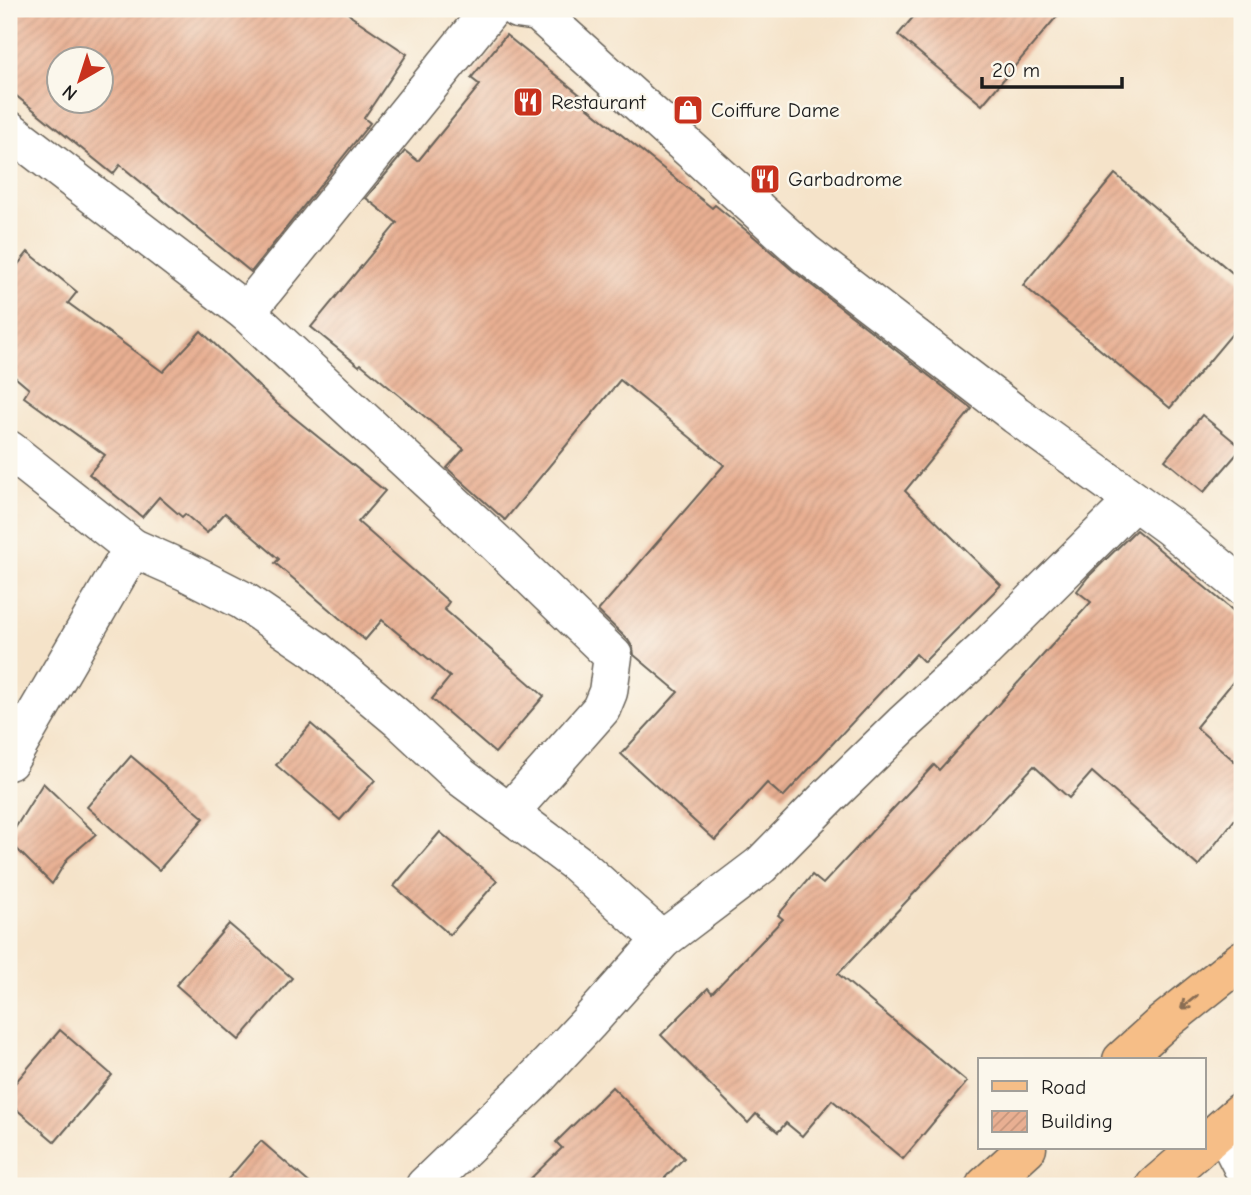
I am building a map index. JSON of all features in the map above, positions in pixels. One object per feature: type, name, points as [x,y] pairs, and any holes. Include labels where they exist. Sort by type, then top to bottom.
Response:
[{"type":"main road","points":[[1124,1058],[1242,960]]},
{"type":"main road","points":[[985,1186],[1025,1150]]},
{"type":"main road","points":[[1155,1186],[1197,1150]]},
{"type":"street","points":[[246,312],[491,9]]},
{"type":"street","points":[[517,9],[538,12],[804,253],[1016,415],[1169,526],[1242,586]]},
{"type":"street","points":[[9,130],[246,312],[496,543],[613,656],[608,692],[601,709],[509,813]]},
{"type":"street","points":[[9,450],[133,548],[242,600],[316,650],[401,721],[461,777],[576,863],[662,940]]},
{"type":"street","points":[[425,1186],[530,1085],[662,940],[761,864],[1134,501]]},
{"type":"street","points":[[9,761],[133,548]]},
{"type":"street","points":[[1217,1133],[1242,1166]]},
{"type":"building","points":[[9,9],[344,9],[407,54],[364,118],[370,123],[251,272],[120,165],[113,174],[9,90]]},
{"type":"building","points":[[920,9],[1063,9],[982,105],[898,35]]},
{"type":"building","points":[[506,35],[584,98],[581,102],[712,208],[715,205],[792,270],[972,409],[905,491],[1001,585],[924,662],[916,654],[783,797],[767,783],[715,840],[621,754],[678,692],[634,655],[628,640],[598,611],[724,465],[620,380],[505,520],[447,468],[464,449],[361,364],[359,366],[311,327],[397,223],[366,198],[405,151],[418,161],[480,85],[471,78]]},
{"type":"building","points":[[1115,174],[1242,281],[1242,322],[1170,408],[1023,285]]},
{"type":"building","points":[[28,252],[77,292],[68,303],[163,372],[201,331],[276,403],[385,491],[358,522],[449,602],[444,609],[544,696],[495,753],[432,699],[450,677],[382,620],[365,640],[275,563],[279,559],[225,513],[207,533],[185,514],[182,517],[159,497],[142,517],[89,474],[105,455],[24,397],[29,389],[9,372],[9,276]]},
{"type":"building","points":[[1202,415],[1242,448],[1204,492],[1165,460]]},
{"type":"building","points":[[1136,530],[1242,618],[1242,671],[1196,727],[1242,768],[1242,810],[1198,866],[1092,772],[1069,798],[1034,766],[838,974],[967,1082],[903,1159],[832,1100],[802,1136],[786,1123],[778,1132],[756,1114],[748,1123],[661,1035],[708,988],[712,993],[783,919],[778,915],[812,875],[823,884],[934,765],[939,770],[1091,602],[1077,591]]},
{"type":"building","points":[[311,724],[375,780],[340,820],[276,765]]},
{"type":"building","points":[[131,756],[204,818],[159,870],[87,807]]},
{"type":"building","points":[[43,783],[96,834],[68,858],[52,884],[9,841]]},
{"type":"building","points":[[440,832],[497,881],[450,935],[394,886]]},
{"type":"building","points":[[229,924],[292,978],[239,1040],[176,985]]},
{"type":"building","points":[[60,1030],[112,1075],[55,1142],[9,1103],[9,1090]]},
{"type":"building","points":[[612,1087],[684,1158],[657,1186],[523,1186],[562,1148],[556,1142]]},
{"type":"building","points":[[261,1141],[313,1186],[222,1186]]},
{"type":"place","name":"Restaurant","points":[[528,102]]},
{"type":"place","name":"Coiffure Dame","points":[[688,110]]},
{"type":"place","name":"Garbadrome","points":[[765,179]]}]
